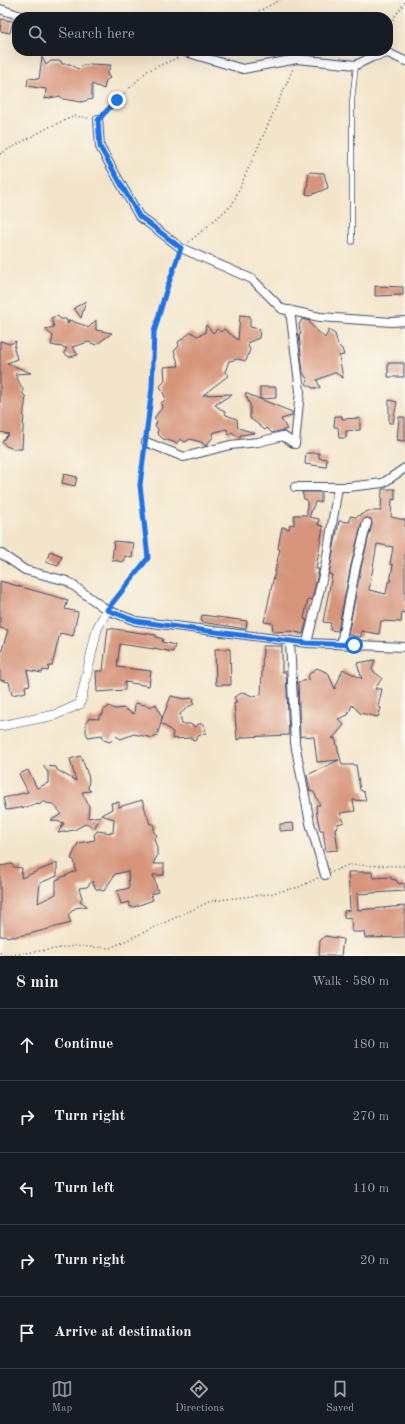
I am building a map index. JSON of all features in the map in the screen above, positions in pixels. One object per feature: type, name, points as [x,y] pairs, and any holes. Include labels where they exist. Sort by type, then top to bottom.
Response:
[{"type":"street","points":[[0,9],[12,13]]},
{"type":"street","points":[[393,55],[405,61]]},
{"type":"street","points":[[199,56],[243,69],[297,60],[356,65],[378,56]]},
{"type":"street","points":[[98,120],[100,147],[139,216],[181,248],[252,279],[282,308],[320,317],[392,322],[405,321]]},
{"type":"street","points":[[146,442],[184,457],[230,446],[258,442],[283,436],[295,444],[300,391],[290,310]]},
{"type":"street","points":[[295,486],[338,487],[383,484],[405,468]]},
{"type":"street","points":[[307,643],[326,563],[338,487]]},
{"type":"street","points":[[341,644],[356,566],[367,523]]},
{"type":"street","points":[[0,553],[25,570],[67,581],[107,610],[136,621],[307,643],[405,647]]},
{"type":"street","points":[[0,726],[55,714],[80,704],[97,628],[107,610]]},
{"type":"street","points":[[290,641],[295,744],[310,823],[325,875]]},
{"type":"lane","points":[[352,242],[352,101],[356,65]]},
{"type":"path","points":[[257,12],[280,0]]},
{"type":"path","points":[[393,19],[405,2]]},
{"type":"path","points":[[0,154],[49,127],[75,116],[98,120],[147,71],[178,56]]},
{"type":"path","points":[[107,610],[148,558],[140,485],[152,388],[154,332],[166,291],[181,248],[232,205],[297,60]]},
{"type":"path","points":[[0,953],[5,956],[74,946],[110,948],[211,901],[269,894],[291,889],[348,865],[405,866]]},
{"type":"building","points":[[1,19],[12,21],[10,33],[0,31]]},
{"type":"building","points":[[42,57],[46,65],[51,61],[61,61],[62,64],[70,64],[78,69],[81,66],[90,64],[111,65],[107,74],[110,78],[106,80],[104,89],[92,84],[92,99],[81,102],[63,99],[60,96],[45,99],[46,89],[27,86],[28,78],[39,79]]},
{"type":"building","points":[[309,172],[324,173],[328,188],[311,195],[306,194]]},
{"type":"building","points":[[375,286],[403,287],[403,295],[375,296]]},
{"type":"building","points":[[86,301],[81,318],[74,308]]},
{"type":"building","points":[[240,315],[250,316],[250,327],[260,329],[259,338],[247,343],[250,350],[246,361],[238,359],[229,361],[225,372],[229,375],[203,395],[232,394],[215,405],[225,412],[226,415],[237,419],[238,428],[255,433],[240,435],[240,438],[232,432],[228,435],[227,429],[212,433],[213,437],[206,446],[201,442],[190,439],[185,442],[180,439],[176,444],[163,439],[157,433],[158,429],[155,426],[157,422],[154,418],[162,408],[161,403],[166,399],[160,386],[165,381],[164,367],[179,366],[174,351],[179,346],[178,342],[191,332],[197,336],[205,333],[206,325],[213,333],[217,329],[221,332],[224,329],[238,340]]},
{"type":"building","points":[[57,316],[61,319],[66,319],[68,324],[69,320],[88,328],[96,320],[96,330],[112,333],[96,345],[89,342],[72,347],[78,355],[69,357],[64,353],[67,348],[51,345],[53,336],[45,329],[54,327],[51,318]]},
{"type":"building","points":[[302,319],[310,321],[310,324],[325,338],[329,330],[335,334],[338,345],[342,349],[344,355],[339,356],[343,378],[334,373],[317,380],[320,388],[313,388],[306,384],[308,380],[303,373],[299,334],[301,334],[299,325]]},
{"type":"building","points":[[0,341],[10,344],[16,341],[14,349],[17,359],[7,363],[31,373],[15,374],[23,390],[23,394],[26,397],[22,449],[14,449],[6,446],[2,441],[9,434],[0,432]]},
{"type":"building","points":[[388,363],[404,363],[404,377],[388,377]]},
{"type":"building","points":[[260,387],[276,387],[276,398],[260,399]]},
{"type":"building","points":[[245,393],[292,412],[292,416],[281,419],[287,429],[272,433],[267,428],[265,430],[250,418],[250,405]]},
{"type":"building","points":[[389,400],[397,402],[393,423],[389,423]]},
{"type":"building","points":[[335,416],[342,416],[342,419],[360,418],[360,430],[346,431],[346,438],[339,438],[338,427],[334,427]]},
{"type":"building","points":[[399,417],[405,417],[405,441],[397,440]]},
{"type":"building","points":[[306,453],[319,453],[319,458],[327,459],[326,467],[305,464]]},
{"type":"building","points":[[64,474],[77,477],[75,486],[62,483]]},
{"type":"building","points":[[382,489],[395,489],[395,500],[392,499],[391,517],[405,520],[405,613],[402,612],[401,622],[381,621],[379,634],[361,631],[361,637],[348,635],[361,567],[372,524],[371,519],[366,518],[362,522],[351,565],[338,631],[330,630],[331,623],[323,622],[332,575],[329,574],[339,521],[350,522],[350,516],[356,517],[368,511],[381,511]],"holes":[[[377,544],[393,547],[390,564],[393,565],[386,594],[369,590]]]},
{"type":"building","points":[[302,492],[321,492],[321,502],[315,502],[309,517],[319,519],[318,525],[323,526],[316,569],[319,569],[312,600],[308,599],[304,619],[307,620],[303,634],[292,631],[273,632],[272,623],[264,622],[280,549],[278,549],[282,527],[289,529],[290,524],[294,525],[294,515],[307,515],[307,500],[304,499]]},
{"type":"building","points":[[114,541],[134,543],[132,558],[125,556],[124,562],[112,560]]},
{"type":"building","points":[[50,551],[62,556],[58,566],[46,562]]},
{"type":"building","points":[[0,581],[68,600],[65,609],[78,612],[73,636],[60,633],[52,666],[49,666],[48,671],[43,670],[42,673],[27,670],[30,685],[25,686],[26,692],[12,695],[9,682],[0,680],[0,656],[8,630],[0,628]]},
{"type":"building","points":[[202,615],[247,621],[246,629],[201,622]]},
{"type":"building","points":[[108,628],[156,635],[156,637],[163,639],[162,642],[175,645],[173,652],[120,644],[117,667],[151,671],[149,686],[125,682],[125,690],[97,692],[96,671],[103,671]]},
{"type":"building","points":[[263,646],[282,646],[282,672],[286,672],[289,735],[244,737],[237,740],[234,703],[237,703],[234,697],[244,692],[252,696],[261,695]]},
{"type":"building","points":[[215,649],[230,649],[231,685],[216,685]]},
{"type":"building","points":[[375,660],[372,670],[382,678],[375,689],[382,689],[378,707],[381,708],[378,717],[360,713],[352,705],[348,715],[338,719],[344,725],[332,739],[335,738],[342,765],[356,765],[360,790],[364,792],[366,801],[353,800],[355,811],[340,813],[344,822],[338,824],[338,827],[335,828],[338,850],[326,851],[323,830],[320,830],[317,816],[316,805],[320,805],[314,792],[310,791],[307,775],[339,760],[317,762],[314,737],[300,737],[298,682],[308,680],[309,674],[317,668],[328,673],[335,689],[343,669],[362,679],[357,663]]},
{"type":"building","points":[[171,696],[184,699],[193,698],[194,704],[180,714],[182,724],[190,724],[195,727],[199,724],[204,724],[206,733],[198,736],[195,741],[191,738],[172,739],[173,732],[161,723],[157,736],[152,738],[134,734],[121,739],[116,736],[110,742],[104,740],[102,735],[88,737],[86,732],[86,722],[89,718],[99,719],[99,715],[103,715],[103,711],[109,706],[115,709],[123,708],[134,714],[135,703],[150,707],[156,704],[162,718],[161,721]]},
{"type":"building","points":[[81,756],[89,778],[88,789],[91,791],[82,792],[89,806],[88,818],[101,816],[94,829],[87,823],[74,830],[58,833],[64,823],[51,820],[62,814],[53,804],[46,803],[44,801],[39,805],[37,803],[27,807],[6,810],[3,798],[28,792],[19,774],[28,770],[37,788],[48,783],[48,772],[43,766],[56,767],[57,770],[76,781],[70,759]]},
{"type":"building","points":[[142,800],[150,824],[154,824],[154,833],[157,835],[154,839],[157,848],[157,856],[153,864],[164,864],[164,875],[153,875],[158,892],[151,894],[153,900],[134,907],[130,907],[129,902],[121,904],[117,891],[129,888],[128,871],[115,874],[104,891],[96,889],[92,881],[87,887],[79,888],[82,898],[80,901],[87,906],[75,908],[68,915],[71,923],[16,937],[0,936],[0,866],[12,864],[14,867],[22,868],[21,878],[57,863],[57,876],[40,883],[38,903],[56,894],[56,880],[76,871],[74,860],[71,859],[78,843],[95,840],[94,835],[97,831],[113,833],[114,819],[101,815],[112,809],[111,803],[119,802],[119,807]]},
{"type":"building","points":[[293,823],[294,830],[280,831],[280,824]]},
{"type":"building","points":[[348,872],[372,872],[373,878],[391,877],[391,879],[396,880],[399,884],[404,883],[405,891],[357,894],[358,910],[405,906],[405,937],[365,938],[364,932],[352,932],[351,917],[344,918],[344,911],[350,910]]},
{"type":"building","points":[[325,936],[343,939],[341,956],[319,956],[320,941]]},
{"type":"route","points":[[117,100],[98,120],[100,147],[139,216],[181,248],[154,332],[152,388],[140,485],[148,558],[107,610],[136,621],[192,629],[307,643],[354,645]]}]
